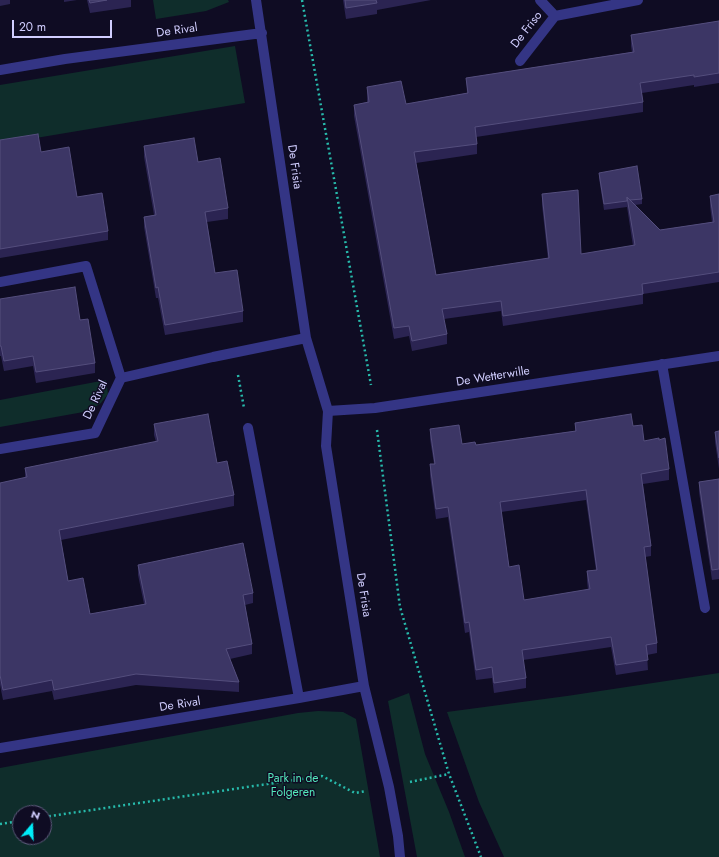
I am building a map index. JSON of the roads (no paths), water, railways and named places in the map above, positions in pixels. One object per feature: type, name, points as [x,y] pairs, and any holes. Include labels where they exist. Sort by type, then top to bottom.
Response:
[{"type":"street","name":"De Frisia","points":[[256,0],[306,338],[328,411],[326,446],[364,686],[389,787],[398,836],[400,857]]},
{"type":"street","name":"De Friso","points":[[540,0],[554,16]]},
{"type":"street","name":"De Friso","points":[[520,61],[554,16],[638,0]]},
{"type":"street","name":"De Rival","points":[[0,70],[65,59],[262,33]]},
{"type":"street","name":"De Rival","points":[[0,282],[86,266],[121,378],[95,433],[0,450]]},
{"type":"street","name":"De Rival","points":[[121,378],[213,356],[306,338]]},
{"type":"street","name":"De Wetterwille","points":[[328,411],[375,408],[719,356]]},
{"type":"street","points":[[662,364],[705,608]]},
{"type":"street","points":[[248,428],[299,698]]},
{"type":"street","name":"De Rival","points":[[0,748],[364,686]]},
{"type":"park label","name":"Park in de Folgeren","points":[[293,786]]}]
